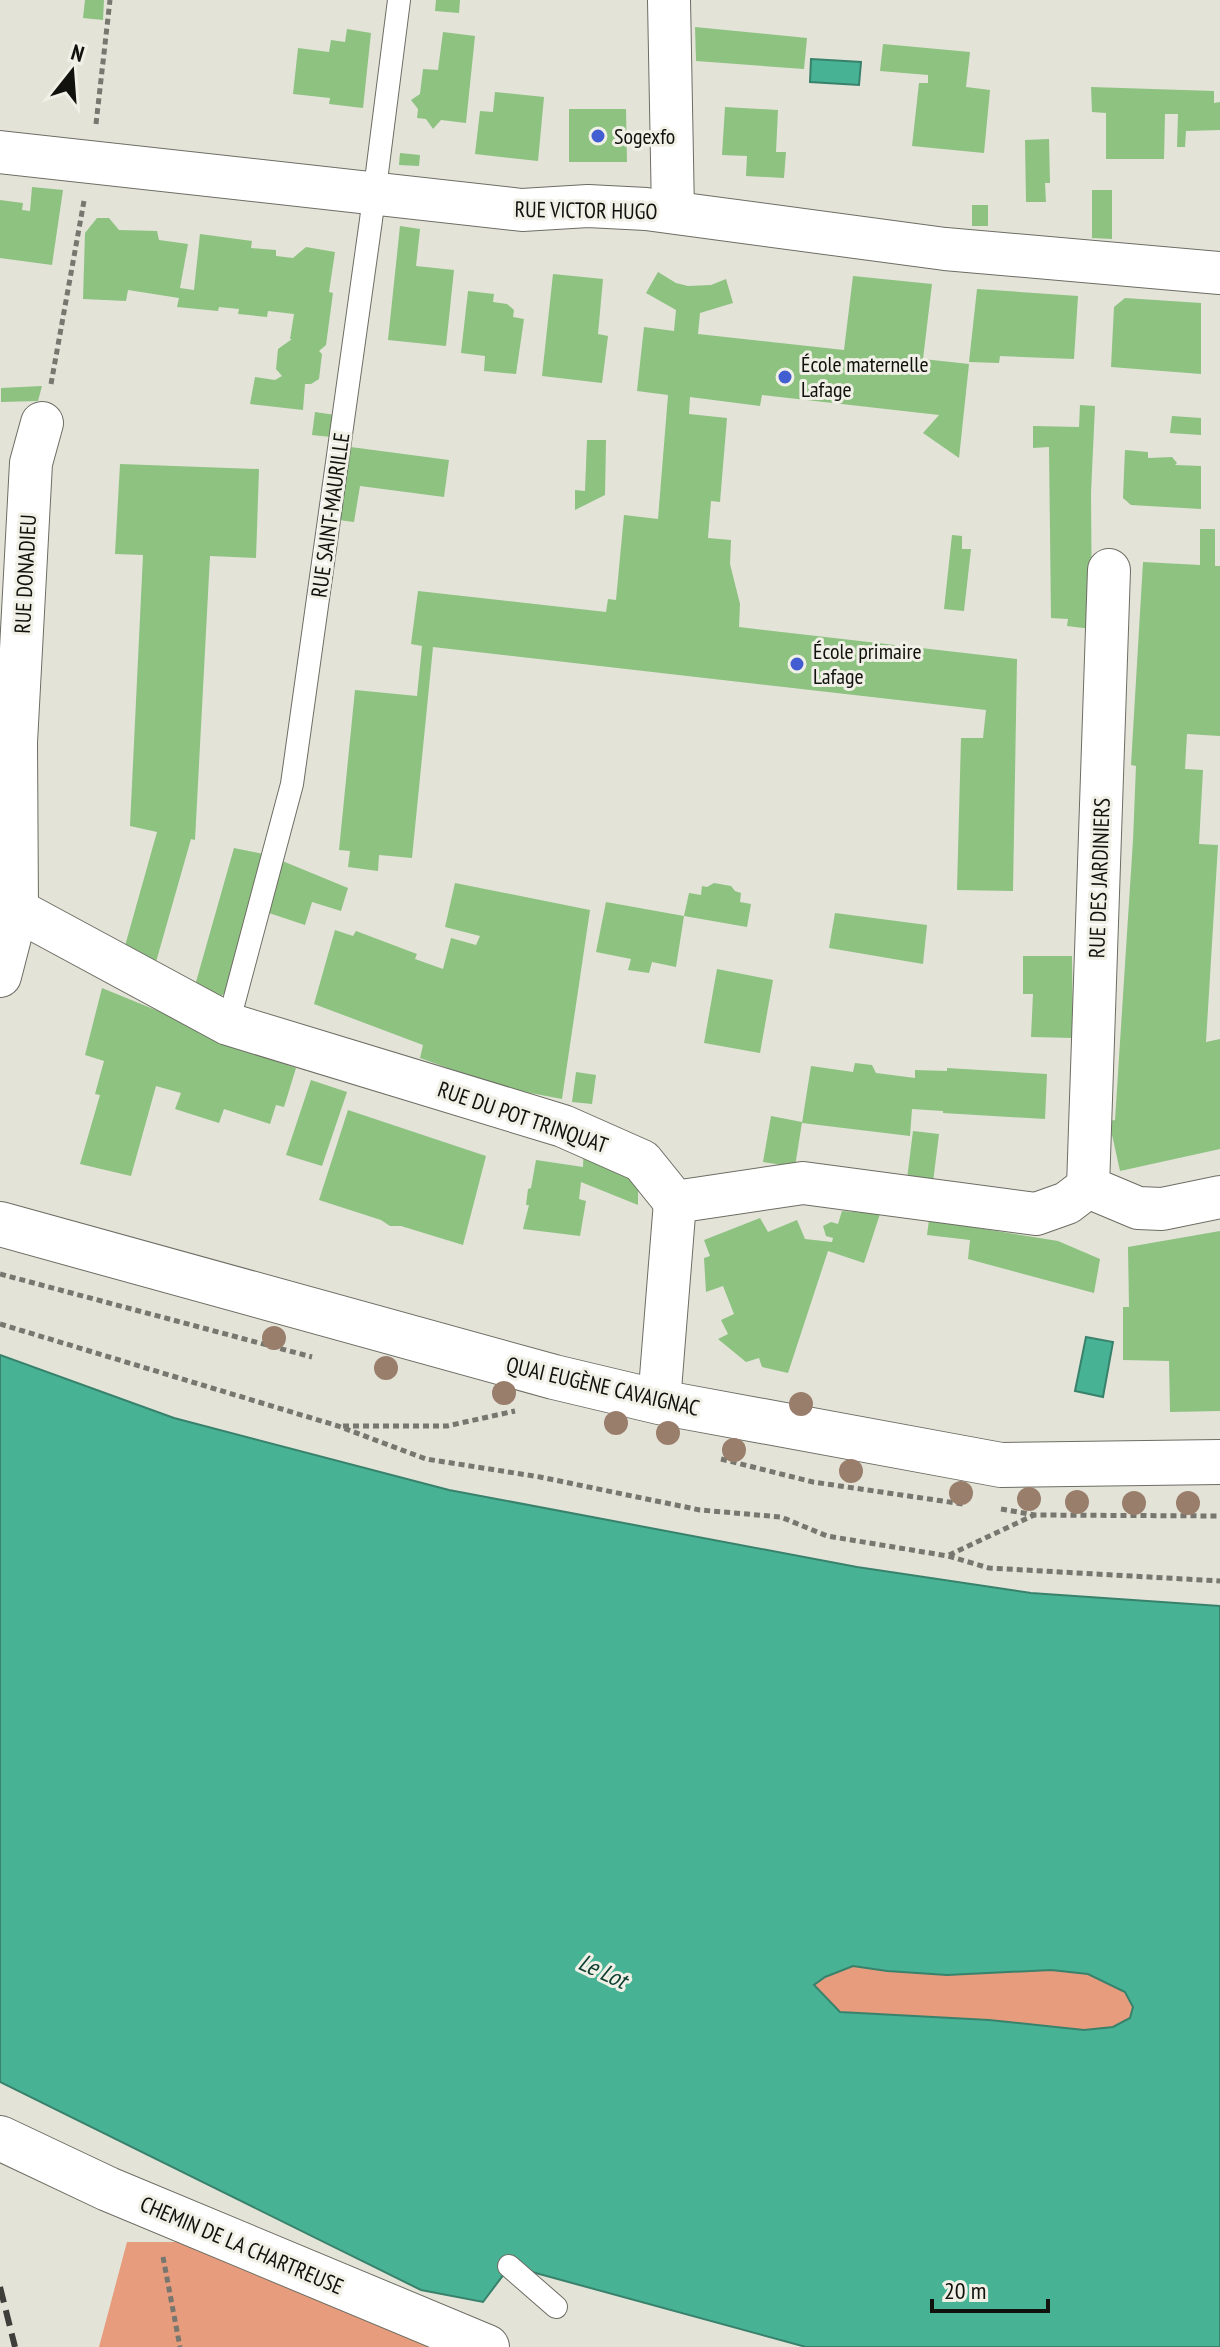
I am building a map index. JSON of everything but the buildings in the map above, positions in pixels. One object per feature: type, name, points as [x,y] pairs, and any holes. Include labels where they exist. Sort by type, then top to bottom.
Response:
[{"type":"street","points":[[669,0],[673,212]]},
{"type":"street","name":"RUE VICTOR HUGO","points":[[0,152],[522,210],[588,206],[673,212],[945,249],[1220,273]]},
{"type":"street","name":"RUE DONADIEU","points":[[0,976],[17,910],[16,742],[31,463],[42,423]]},
{"type":"street","name":"RUE DES JARDINIERS","points":[[1088,1187],[1109,570]]},
{"type":"street","name":"RUE DU POT TRINQUAT","points":[[17,910],[228,1024],[563,1126],[642,1161],[675,1202]]},
{"type":"street","points":[[659,1402],[675,1202],[803,1183],[1036,1214],[1067,1203],[1088,1187],[1138,1208],[1162,1209],[1220,1197]]},
{"type":"street","name":"QUAI EUGÈNE CAVAIGNAC","points":[[0,1224],[554,1377],[659,1402],[1001,1465],[1220,1462]]},
{"type":"street","name":"CHEMIN DE LA CHARTREUSE","points":[[0,2138],[154,2209],[487,2347]]},
{"type":"lane","name":"RUE SAINT-MAURILLE","points":[[228,1024],[292,784],[399,0]]},
{"type":"lane","points":[[509,2266],[556,2307]]},
{"type":"path","points":[[96,124],[110,0]]},
{"type":"path","points":[[42,423],[59,347],[84,200]]},
{"type":"path","points":[[0,1324],[338,1426],[426,1459],[540,1477],[700,1510],[781,1517],[827,1536],[948,1556],[989,1568],[1220,1581]]},
{"type":"path","points":[[338,1426],[447,1426],[520,1410]]},
{"type":"path","points":[[948,1556],[1035,1515]]},
{"type":"path","points":[[154,2209],[180,2347]]},
{"type":"shaded area","points":[[853,1966],[947,1975],[1051,1970],[1088,1974],[1126,1993],[1133,2007],[1130,2018],[1113,2027],[1083,2030],[989,2020],[840,2012],[814,1985]]},
{"type":"shaded area","points":[[127,2242],[186,2242],[448,2347],[99,2347]]},
{"type":"water","points":[[811,59],[861,62],[859,85],[810,82]]},
{"type":"water","points":[[1086,1337],[1113,1342],[1103,1397],[1075,1391]]},
{"type":"water","name":"Le Lot","points":[[0,1355],[174,1418],[449,1490],[857,1567],[1031,1593],[1220,1606],[1220,2347],[806,2347],[510,2266],[483,2302],[421,2290],[0,2082]],"holes":[[[853,1966],[947,1975],[1051,1970],[1088,1974],[1125,1992],[1133,2007],[1130,2018],[1113,2027],[1084,2030],[989,2020],[840,2012],[814,1985]]]},
{"type":"railway","points":[[0,2287],[15,2347]]},
{"type":"place","name":"Sogexfo","points":[[598,136]]},
{"type":"place","name":"École maternelle Lafage","points":[[785,377]]},
{"type":"place","name":"École primaire Lafage","points":[[797,664]]}]
